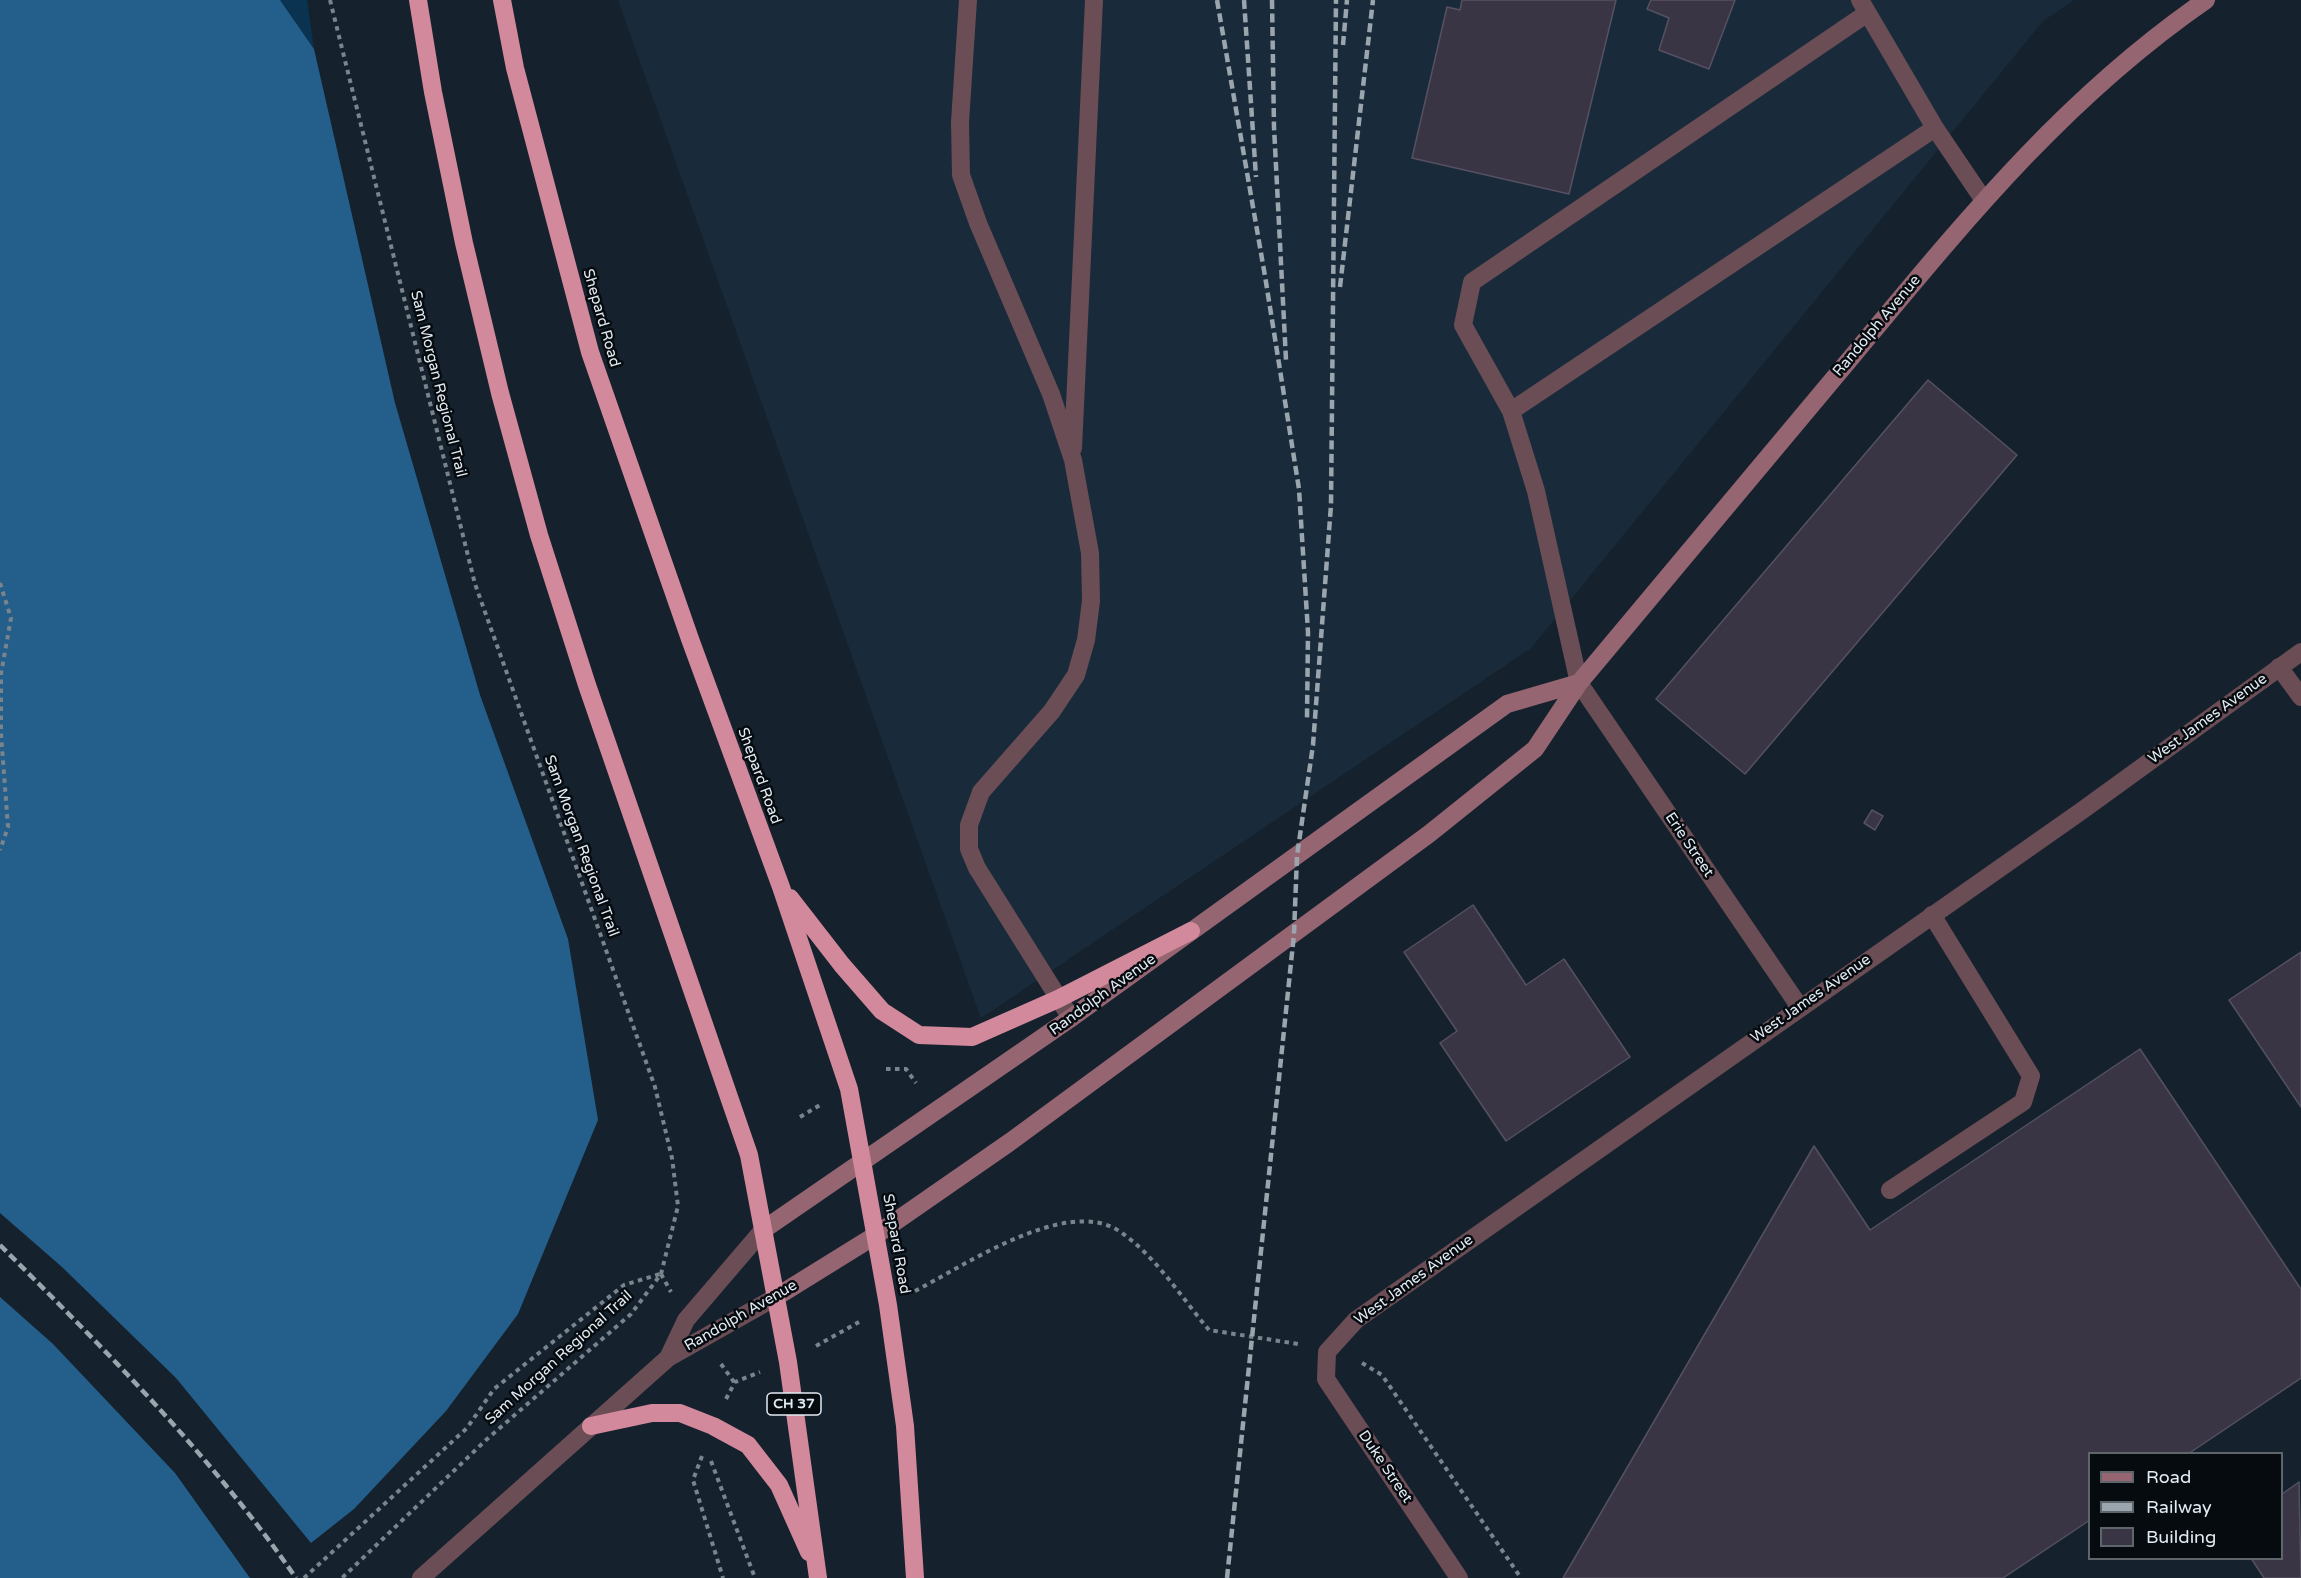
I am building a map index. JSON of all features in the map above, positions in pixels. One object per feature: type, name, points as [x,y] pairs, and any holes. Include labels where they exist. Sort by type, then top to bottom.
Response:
[{"type":"highway","points":[[418,0],[433,92],[464,243],[500,393],[539,534],[587,685],[749,1155],[763,1230]]},
{"type":"highway","name":"Shepard Road","points":[[502,0],[515,68],[590,352],[686,628],[781,887],[849,1089],[864,1159],[905,1426],[915,1578]]},
{"type":"highway","points":[[781,887],[842,965],[882,1011],[919,1035],[972,1037],[1058,999],[1191,931]]},
{"type":"highway","name":"CH 37","points":[[763,1230],[776,1297],[818,1575]]},
{"type":"highway","points":[[591,1426],[652,1413],[680,1413],[712,1426],[748,1445],[778,1485],[818,1575]]},
{"type":"street","points":[[968,0],[960,122],[961,175],[978,223],[1051,394],[1073,460],[1090,553],[1091,601],[1076,675],[1052,711],[981,792],[969,825],[969,849],[977,868],[1071,1018]]},
{"type":"street","points":[[1073,460],[1094,0]]},
{"type":"street","name":"Randolph Avenue","points":[[421,1578],[668,1358],[776,1297],[876,1235],[1010,1142],[1429,834],[1535,749],[1580,683],[1983,199],[2058,121],[2113,70],[2163,29],[2206,0]]},
{"type":"street","points":[[1580,683],[1536,491],[1511,411],[1463,325],[1472,282],[1863,7],[1935,128],[1983,199]]},
{"type":"street","points":[[1511,411],[1935,128]]},
{"type":"street","name":"West James Avenue","points":[[1327,1352],[1356,1320],[1799,1006],[2080,812],[2301,652]]},
{"type":"street","points":[[2279,667],[2301,697]]},
{"type":"street","name":"Randolph Avenue","points":[[668,1358],[686,1320],[763,1230],[1071,1018],[1507,704],[1580,683]]},
{"type":"street","name":"Erie Street","points":[[1580,683],[1799,1006]]},
{"type":"street","points":[[1890,1190],[2023,1102],[2031,1076],[1932,915]]},
{"type":"street","name":"Duke Street","points":[[1327,1352],[1326,1380],[1459,1578]]},
{"type":"path","name":"Sam Morgan Regional Trail","points":[[330,0],[475,584],[654,1087],[672,1158],[678,1206],[661,1274],[631,1314],[486,1440],[342,1578]]},
{"type":"path","points":[[0,583],[11,618],[1,674],[1,734],[8,827],[0,850]]},
{"type":"path","points":[[886,1069],[906,1069],[915,1083]]},
{"type":"path","points":[[800,1117],[821,1104]]},
{"type":"path","points":[[993,1251],[1049,1225],[1091,1221],[1118,1230],[1146,1253],[1209,1330],[1275,1339],[1327,1352]]},
{"type":"path","points":[[304,1578],[467,1428],[494,1389],[624,1285],[661,1274]]},
{"type":"path","points":[[1362,1363],[1382,1375],[1521,1578]]},
{"type":"path","points":[[706,1446],[693,1480],[723,1578]]},
{"type":"path","points":[[709,1456],[755,1578]]},
{"type":"shaded area","points":[[0,0],[280,0],[314,49],[395,403],[480,695],[568,939],[598,1120],[518,1314],[446,1411],[354,1509],[311,1543],[176,1378],[62,1267],[0,1213]]},
{"type":"shaded area","points":[[280,0],[307,0],[314,49]]},
{"type":"shaded area","points":[[618,0],[2074,0],[2043,21],[1531,648],[981,1018]]},
{"type":"shaded area","points":[[0,1297],[53,1344],[175,1473],[250,1578],[0,1578]]},
{"type":"building","points":[[1462,0],[1616,0],[1569,194],[1412,158],[1447,7],[1460,10]]},
{"type":"building","points":[[1651,0],[1735,0],[1709,69],[1659,50],[1669,18],[1647,9]]},
{"type":"building","points":[[1928,380],[2017,455],[1745,774],[1656,699]]},
{"type":"building","points":[[1872,810],[1883,816],[1875,830],[1864,823]]},
{"type":"building","points":[[1473,905],[1526,985],[1564,959],[1630,1057],[1506,1141],[1440,1043],[1457,1031],[1404,952]]},
{"type":"building","points":[[2301,952],[2301,1107],[2229,1000]]},
{"type":"building","points":[[2140,1049],[2301,1289],[2301,1378],[2191,1452],[2088,1452],[2088,1521],[2003,1578],[1563,1578],[1814,1146],[1870,1230]]},
{"type":"building","points":[[2299,1482],[2301,1578],[2264,1578],[2252,1560],[2283,1560],[2283,1493]]},
{"type":"railway","points":[[1217,0],[1299,489],[1308,632],[1307,719]]},
{"type":"railway","points":[[1244,0],[1256,177]]},
{"type":"railway","points":[[1272,0],[1274,127],[1286,360]]},
{"type":"railway","points":[[1227,1578],[1294,934],[1297,856],[1313,745],[1331,505],[1336,0]]},
{"type":"railway","points":[[1343,45],[1347,0]]},
{"type":"railway","points":[[1340,287],[1373,0]]},
{"type":"railway","points":[[0,1245],[79,1324],[193,1446],[229,1489],[296,1578]]}]
